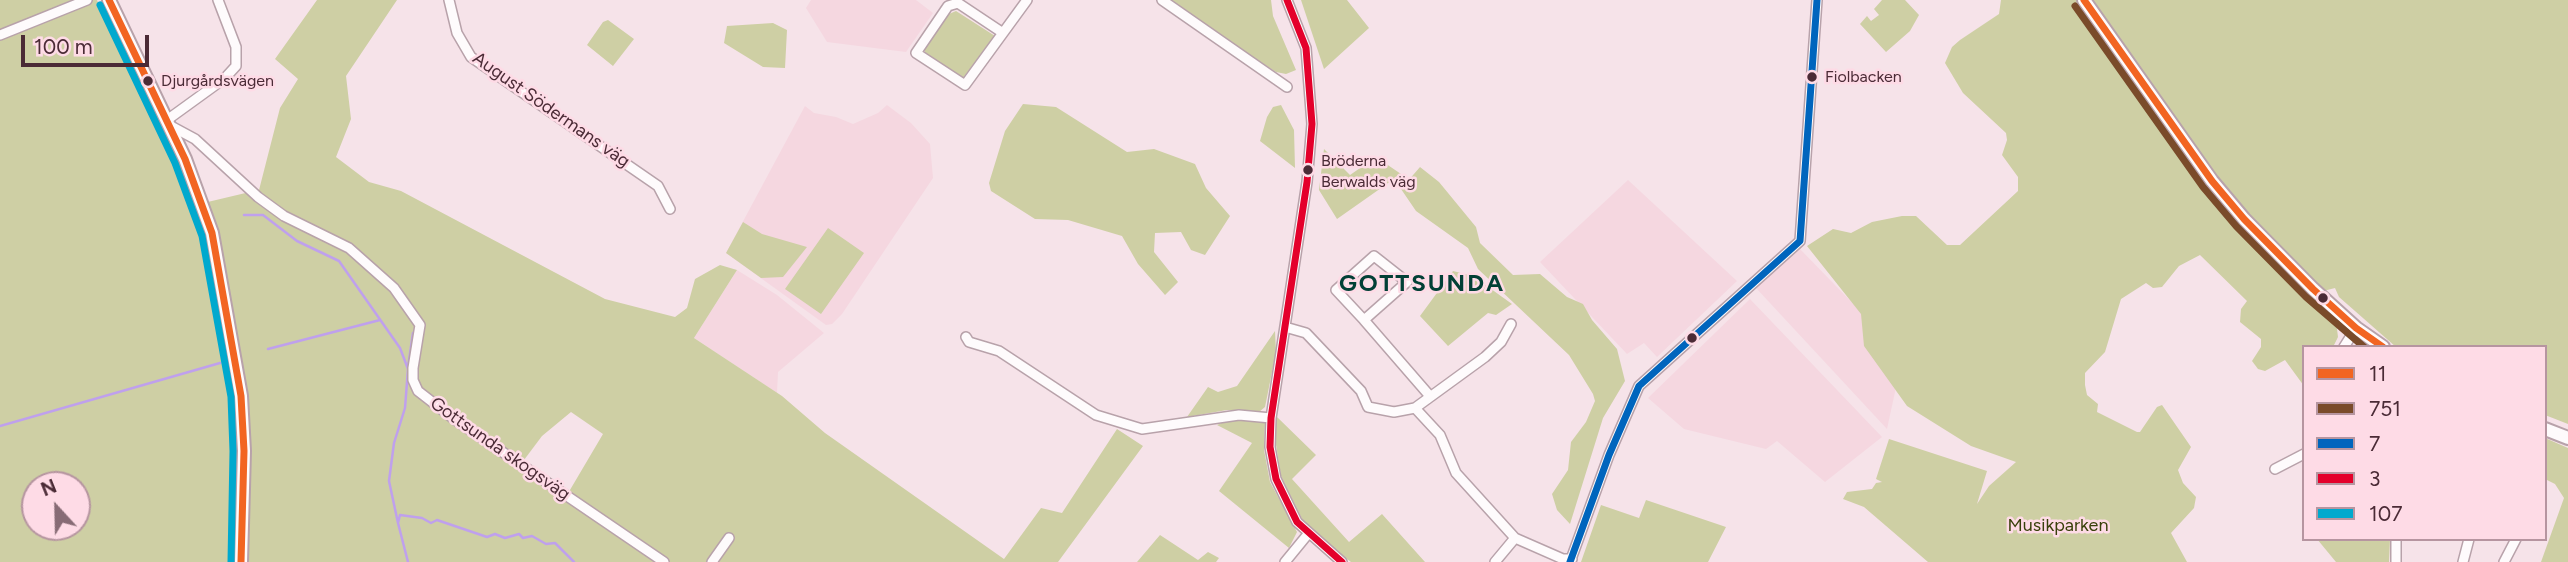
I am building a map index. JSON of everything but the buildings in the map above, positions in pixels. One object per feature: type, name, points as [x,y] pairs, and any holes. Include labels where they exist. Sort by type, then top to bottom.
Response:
[{"type":"street","points":[[0,35],[87,0]]},
{"type":"street","points":[[109,0],[168,122],[212,233],[241,396],[244,451],[241,562]]},
{"type":"street","points":[[168,122],[225,78],[236,65],[236,47],[218,0]]},
{"type":"street","name":"August Södermans väg","points":[[449,0],[457,33],[471,57],[658,186],[670,209]]},
{"type":"street","points":[[1003,33],[958,3],[948,6],[916,53],[965,85],[1003,33],[1027,0]]},
{"type":"street","points":[[1162,0],[1287,87]]},
{"type":"street","points":[[1287,0],[1306,48],[1312,124],[1307,182],[1271,418],[1270,447],[1276,479],[1297,522],[1342,562]]},
{"type":"street","points":[[1415,408],[1440,435],[1456,473],[1515,538],[1571,560],[1609,455],[1639,386],[1800,241],[1817,0]]},
{"type":"street","points":[[2084,0],[2212,181],[2275,253],[2356,328],[2380,345]]},
{"type":"street","name":"Gottsunda skogsväg","points":[[168,122],[195,139],[275,210],[349,248],[394,288],[413,310],[420,325],[413,368],[413,380],[418,391],[454,419],[664,562]]},
{"type":"street","points":[[1364,320],[1407,282],[1374,256],[1336,290],[1429,396]]},
{"type":"street","points":[[1285,327],[1306,333],[1361,391],[1368,407],[1394,412],[1415,408],[1485,357],[1501,341],[1511,324]]},
{"type":"street","points":[[2345,345],[2356,328]]},
{"type":"street","points":[[967,337],[969,342],[999,351],[1096,415],[1142,429],[1239,415],[1271,418]]},
{"type":"street","points":[[2547,430],[2568,438]]},
{"type":"street","points":[[2275,469],[2302,455]]},
{"type":"street","points":[[1285,562],[1308,534]]},
{"type":"street","points":[[712,562],[729,538]]},
{"type":"street","points":[[1495,562],[1515,538]]},
{"type":"street","points":[[2396,541],[2396,562]]},
{"type":"street","points":[[2463,562],[2468,541]]},
{"type":"street","points":[[2504,562],[2515,541]]},
{"type":"shaded area","points":[[811,0],[916,0],[933,13],[906,52],[827,42],[806,8]]},
{"type":"shaded area","points":[[887,105],[911,123],[930,144],[933,178],[842,314],[832,324],[826,325],[726,253],[805,106],[814,113],[836,117],[853,124],[878,113]]},
{"type":"shaded area","points":[[1628,180],[1737,281],[1657,357],[1644,343],[1627,354],[1540,262]]},
{"type":"shaded area","points":[[1800,249],[1903,355],[1887,429],[1756,288]]},
{"type":"shaded area","points":[[737,270],[777,295],[824,333],[778,372],[777,393],[694,338]]},
{"type":"shaded area","points":[[1750,299],[1882,437],[1825,482],[1777,441],[1766,449],[1684,429],[1648,398]]},
{"type":"green space","points":[[0,0],[97,0],[108,28],[117,34],[170,139],[195,205],[254,191],[258,194],[280,108],[298,79],[275,59],[317,0],[397,0],[346,76],[351,119],[336,157],[369,182],[401,191],[605,299],[675,317],[687,308],[695,279],[720,265],[737,270],[694,338],[782,396],[825,433],[1004,559],[1041,508],[1062,513],[1117,429],[1143,446],[1058,562],[0,562]],"holes":[[[571,412],[603,434],[567,495],[521,464],[542,436]]]},
{"type":"green space","points":[[1164,0],[1271,0],[1273,16],[1296,70],[1286,74],[1276,72]]},
{"type":"green space","points":[[1301,0],[1347,0],[1369,28],[1324,69]]},
{"type":"green space","points":[[1882,0],[1905,0],[1919,15],[1910,31],[1886,52],[1860,24],[1867,16],[1871,21],[1879,15],[1874,9]]},
{"type":"green space","name":"Musikparken","points":[[2001,0],[2077,0],[2161,121],[2158,124],[2178,127],[2090,0],[2568,0],[2568,424],[2547,416],[2547,345],[2394,345],[2339,297],[2335,288],[2308,295],[2336,321],[2338,337],[2334,345],[2302,345],[2302,383],[2285,360],[2265,371],[2258,369],[2252,361],[2261,347],[2261,339],[2240,322],[2241,309],[2247,301],[2200,255],[2179,266],[2162,287],[2153,288],[2146,283],[2121,299],[2105,352],[2085,373],[2087,395],[2098,404],[2097,412],[2140,432],[2157,407],[2162,405],[2191,447],[2178,470],[2183,483],[2196,497],[2194,508],[2171,533],[2187,562],[1928,562],[1864,507],[1843,499],[1847,492],[1872,489],[1876,483],[1882,482],[1876,479],[1889,439],[1987,471],[1977,504],[1989,486],[2016,462],[1971,446],[1907,406],[1864,346],[1861,314],[1807,246],[1833,229],[1851,233],[1872,222],[1902,216],[1916,216],[1947,245],[1960,245],[2018,191],[2018,177],[2002,155],[2007,140],[2006,133],[1963,93],[1945,63],[1952,47],[1999,14]]},
{"type":"green space","points":[[956,11],[995,36],[963,78],[925,54],[925,49],[949,14]]},
{"type":"green space","points":[[608,20],[634,39],[613,66],[587,45],[603,22]]},
{"type":"green space","points":[[773,23],[787,30],[785,68],[763,67],[724,43],[727,26]]},
{"type":"green space","points":[[1023,104],[1056,107],[1127,152],[1154,149],[1195,164],[1206,188],[1230,216],[1205,255],[1191,250],[1181,232],[1155,233],[1154,252],[1178,282],[1165,295],[1138,264],[1122,236],[1068,220],[1035,219],[991,191],[989,183],[1005,131]]},
{"type":"green space","points":[[1281,105],[1294,130],[1295,168],[1260,141],[1267,117],[1273,107]]},
{"type":"green space","points":[[1324,149],[1350,175],[1376,157],[1401,174],[1337,219],[1319,190]]},
{"type":"green space","points":[[1420,167],[1439,182],[1476,227],[1480,243],[1513,275],[1540,274],[1567,297],[1583,304],[1592,320],[1617,349],[1625,381],[1603,418],[1570,524],[1557,510],[1552,494],[1568,470],[1571,442],[1586,422],[1595,401],[1593,394],[1569,355],[1478,269],[1468,248],[1416,211],[1401,189]]},
{"type":"green space","points":[[743,222],[762,234],[807,247],[783,277],[761,278],[726,253]]},
{"type":"green space","points":[[828,228],[864,253],[821,314],[785,289]]},
{"type":"green space","points":[[1453,271],[1473,276],[1512,304],[1496,315],[1488,313],[1448,346],[1420,316]]},
{"type":"green space","points":[[1275,331],[1276,352],[1265,407],[1259,412],[1227,410],[1187,417],[1208,387],[1218,392],[1237,386]]},
{"type":"green space","points":[[1239,415],[1265,422],[1264,450],[1270,482],[1297,532],[1289,548],[1219,491],[1252,443],[1217,425]]},
{"type":"green space","points":[[1276,416],[1316,455],[1292,479],[1349,542],[1382,514],[1425,562],[1351,562],[1313,532],[1302,519],[1281,476],[1276,445]]},
{"type":"green space","points":[[2547,439],[2568,448],[2568,562],[2541,562],[2564,498],[2555,484],[2547,480]]},
{"type":"green space","points":[[1646,500],[1726,527],[1708,562],[1581,562],[1601,505],[1639,518]]},
{"type":"green space","points":[[1160,535],[1198,560],[1208,552],[1219,558],[1216,562],[1137,562]]},
{"type":"green space","points":[[2319,541],[2390,541],[2389,562],[2336,562]]},
{"type":"waterway","points":[[244,215],[263,215],[297,241],[339,261],[400,348],[408,369],[405,408],[394,443],[389,481],[398,523]]},
{"type":"waterway","points":[[268,349],[380,320]]},
{"type":"waterway","points":[[408,367],[413,333]]},
{"type":"waterway","points":[[0,426],[220,363]]},
{"type":"waterway","points":[[408,562],[398,523],[400,515],[422,518],[431,523],[437,520],[487,537],[495,534],[505,538],[519,534],[523,538],[532,536],[546,544],[555,543],[574,562]]},
{"type":"transit line","name":"11","points":[[109,0],[185,159],[212,233],[241,396],[244,451],[241,562]]},
{"type":"transit line","name":"3","points":[[1287,0],[1306,48],[1312,124],[1307,182],[1271,418],[1270,447],[1276,479],[1297,522],[1342,562]]},
{"type":"transit line","name":"7","points":[[1570,562],[1609,455],[1639,386],[1800,241],[1817,0]]},
{"type":"transit line","name":"11","points":[[2084,0],[2212,181],[2244,219],[2313,289],[2356,328],[2380,345]]},
{"type":"transit line","name":"107","points":[[100,5],[175,163],[202,236],[231,397],[231,562]]},
{"type":"transit line","name":"751","points":[[2075,6],[2203,187],[2236,226],[2306,297],[2362,345]]},
{"type":"place","name":"Fiolbacken","points":[[1812,77]]},
{"type":"place","name":"Djurgårdsvägen","points":[[148,81]]},
{"type":"place","name":"Bröderna Berwalds väg","points":[[1308,170]]},
{"type":"district","name":"GOTTSUNDA","points":[[1422,284]]}]
